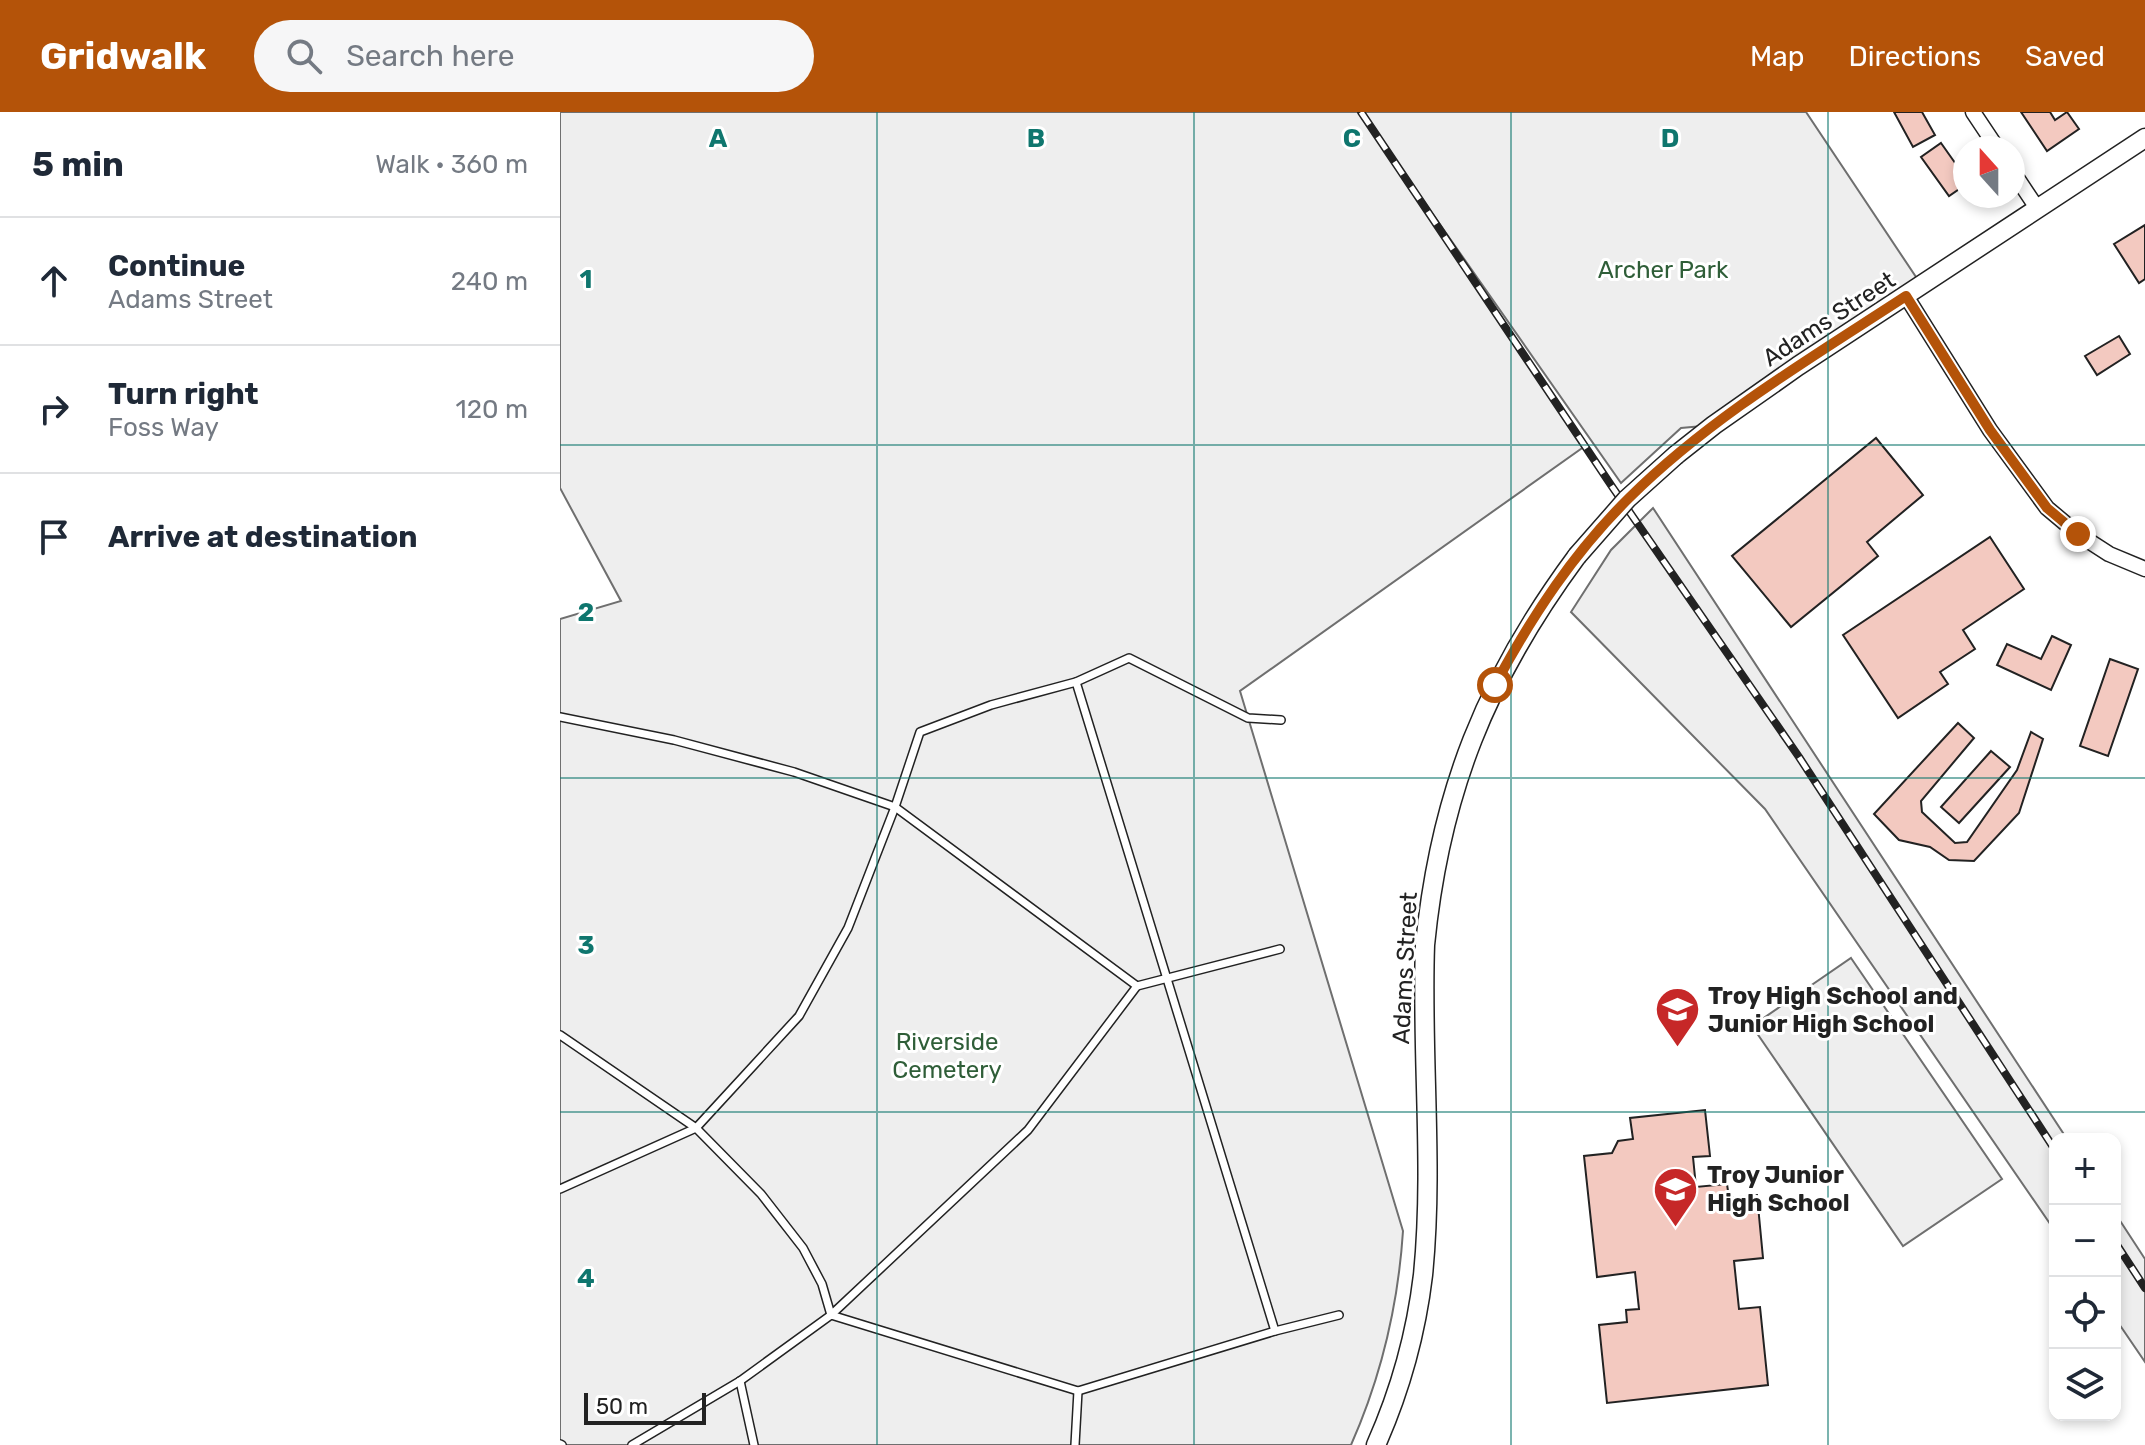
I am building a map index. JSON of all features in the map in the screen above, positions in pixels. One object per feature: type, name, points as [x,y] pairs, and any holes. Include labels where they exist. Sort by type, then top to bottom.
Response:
[{"type":"street","points":[[1973,112],[1989,136]]},
{"type":"street","name":"Adams Street","points":[[1376,1445],[1399,1387],[1423,1277],[1426,1227],[1425,945],[1443,830],[1465,756],[1495,685],[1532,619],[1577,556],[1627,499],[1676,455],[1798,366],[2145,138]]},
{"type":"street","points":[[2025,190],[2037,208]]},
{"type":"street","points":[[1906,296],[1990,430],[2047,508],[2078,534],[2109,554],[2145,569]]},
{"type":"lane","points":[[560,1189],[696,1128],[799,1016],[848,928],[920,732],[991,705],[1076,682],[1129,658],[1248,718],[1281,720]]},
{"type":"lane","points":[[1076,682],[1275,1331]]},
{"type":"lane","points":[[560,717],[674,740],[794,772],[895,807],[1137,986]]},
{"type":"lane","points":[[632,1445],[740,1381],[831,1315],[1028,1130],[1137,986],[1280,949]]},
{"type":"lane","points":[[560,1035],[696,1128],[761,1194],[803,1248],[822,1284],[831,1315]]},
{"type":"lane","points":[[831,1315],[1078,1391],[1275,1331],[1339,1315]]},
{"type":"lane","points":[[740,1381],[754,1445]]},
{"type":"lane","points":[[1075,1445],[1078,1391]]},
{"type":"green space","points":[[560,112],[1806,112],[1922,286],[1714,425],[1681,428],[1621,483],[1371,126],[1585,446],[1240,691],[1403,1231],[1387,1340],[1372,1393],[1351,1445],[560,1445],[560,619],[621,601],[560,488]]},
{"type":"green space","points":[[1653,508],[2063,1133],[2049,1133],[2049,1222],[1765,809],[1571,612],[1611,550]]},
{"type":"green space","points":[[1851,958],[2002,1179],[1903,1246],[1752,1026]]},
{"type":"green space","points":[[2121,1222],[2145,1259],[2145,1362],[2121,1327]]},
{"type":"building","points":[[1894,112],[1922,112],[1935,135],[1913,147]]},
{"type":"building","points":[[2021,112],[2050,112],[2055,120],[2067,112],[2079,129],[2047,151]]},
{"type":"building","points":[[1941,143],[1953,160],[1953,193],[1949,196],[1921,157]]},
{"type":"building","points":[[2145,225],[2145,279],[2139,283],[2114,244]]},
{"type":"building","points":[[2119,336],[2130,354],[2097,375],[2085,356]]},
{"type":"building","points":[[1876,438],[1923,495],[1867,542],[1878,556],[1791,627],[1732,556]]},
{"type":"building","points":[[1990,537],[2024,589],[1963,630],[1975,649],[1940,672],[1948,684],[1898,718],[1843,635]]},
{"type":"building","points":[[2052,636],[2071,645],[2051,690],[1997,665],[2007,644],[2041,659]]},
{"type":"building","points":[[2110,659],[2138,669],[2108,756],[2080,746]]},
{"type":"building","points":[[1958,723],[1974,738],[1921,801],[1922,812],[1955,843],[1967,842],[2017,770],[2031,732],[2043,739],[2019,813],[1974,861],[1949,860],[1930,847],[1899,840],[1874,814]]},
{"type":"building","points":[[1991,751],[2010,767],[1959,823],[1941,807]]},
{"type":"building","name":"Troy Junior High School","points":[[1705,1110],[1710,1156],[1693,1157],[1696,1187],[1727,1184],[1729,1198],[1757,1195],[1763,1258],[1734,1261],[1739,1309],[1760,1307],[1768,1385],[1607,1403],[1599,1325],[1627,1322],[1626,1310],[1639,1309],[1635,1272],[1597,1277],[1584,1156],[1612,1153],[1618,1141],[1633,1139],[1630,1118]]},
{"type":"railway","points":[[1361,112],[1613,488],[1799,757],[2049,1141]]},
{"type":"railway","points":[[2121,1251],[2145,1288]]},
{"type":"place","name":"Troy High School and Junior High School","points":[[1677,1049]]},
{"type":"place","name":"Troy Junior High School","points":[[1676,1228]]},
{"type":"route","points":[[1495,685],[1551,591],[1627,499],[1714,425],[1906,296],[1990,430],[2047,508],[2078,534]]},
{"type":"park label","name":"Archer Park","points":[[1663,270]]},
{"type":"park label","name":"Riverside Cemetery","points":[[947,1056]]}]
